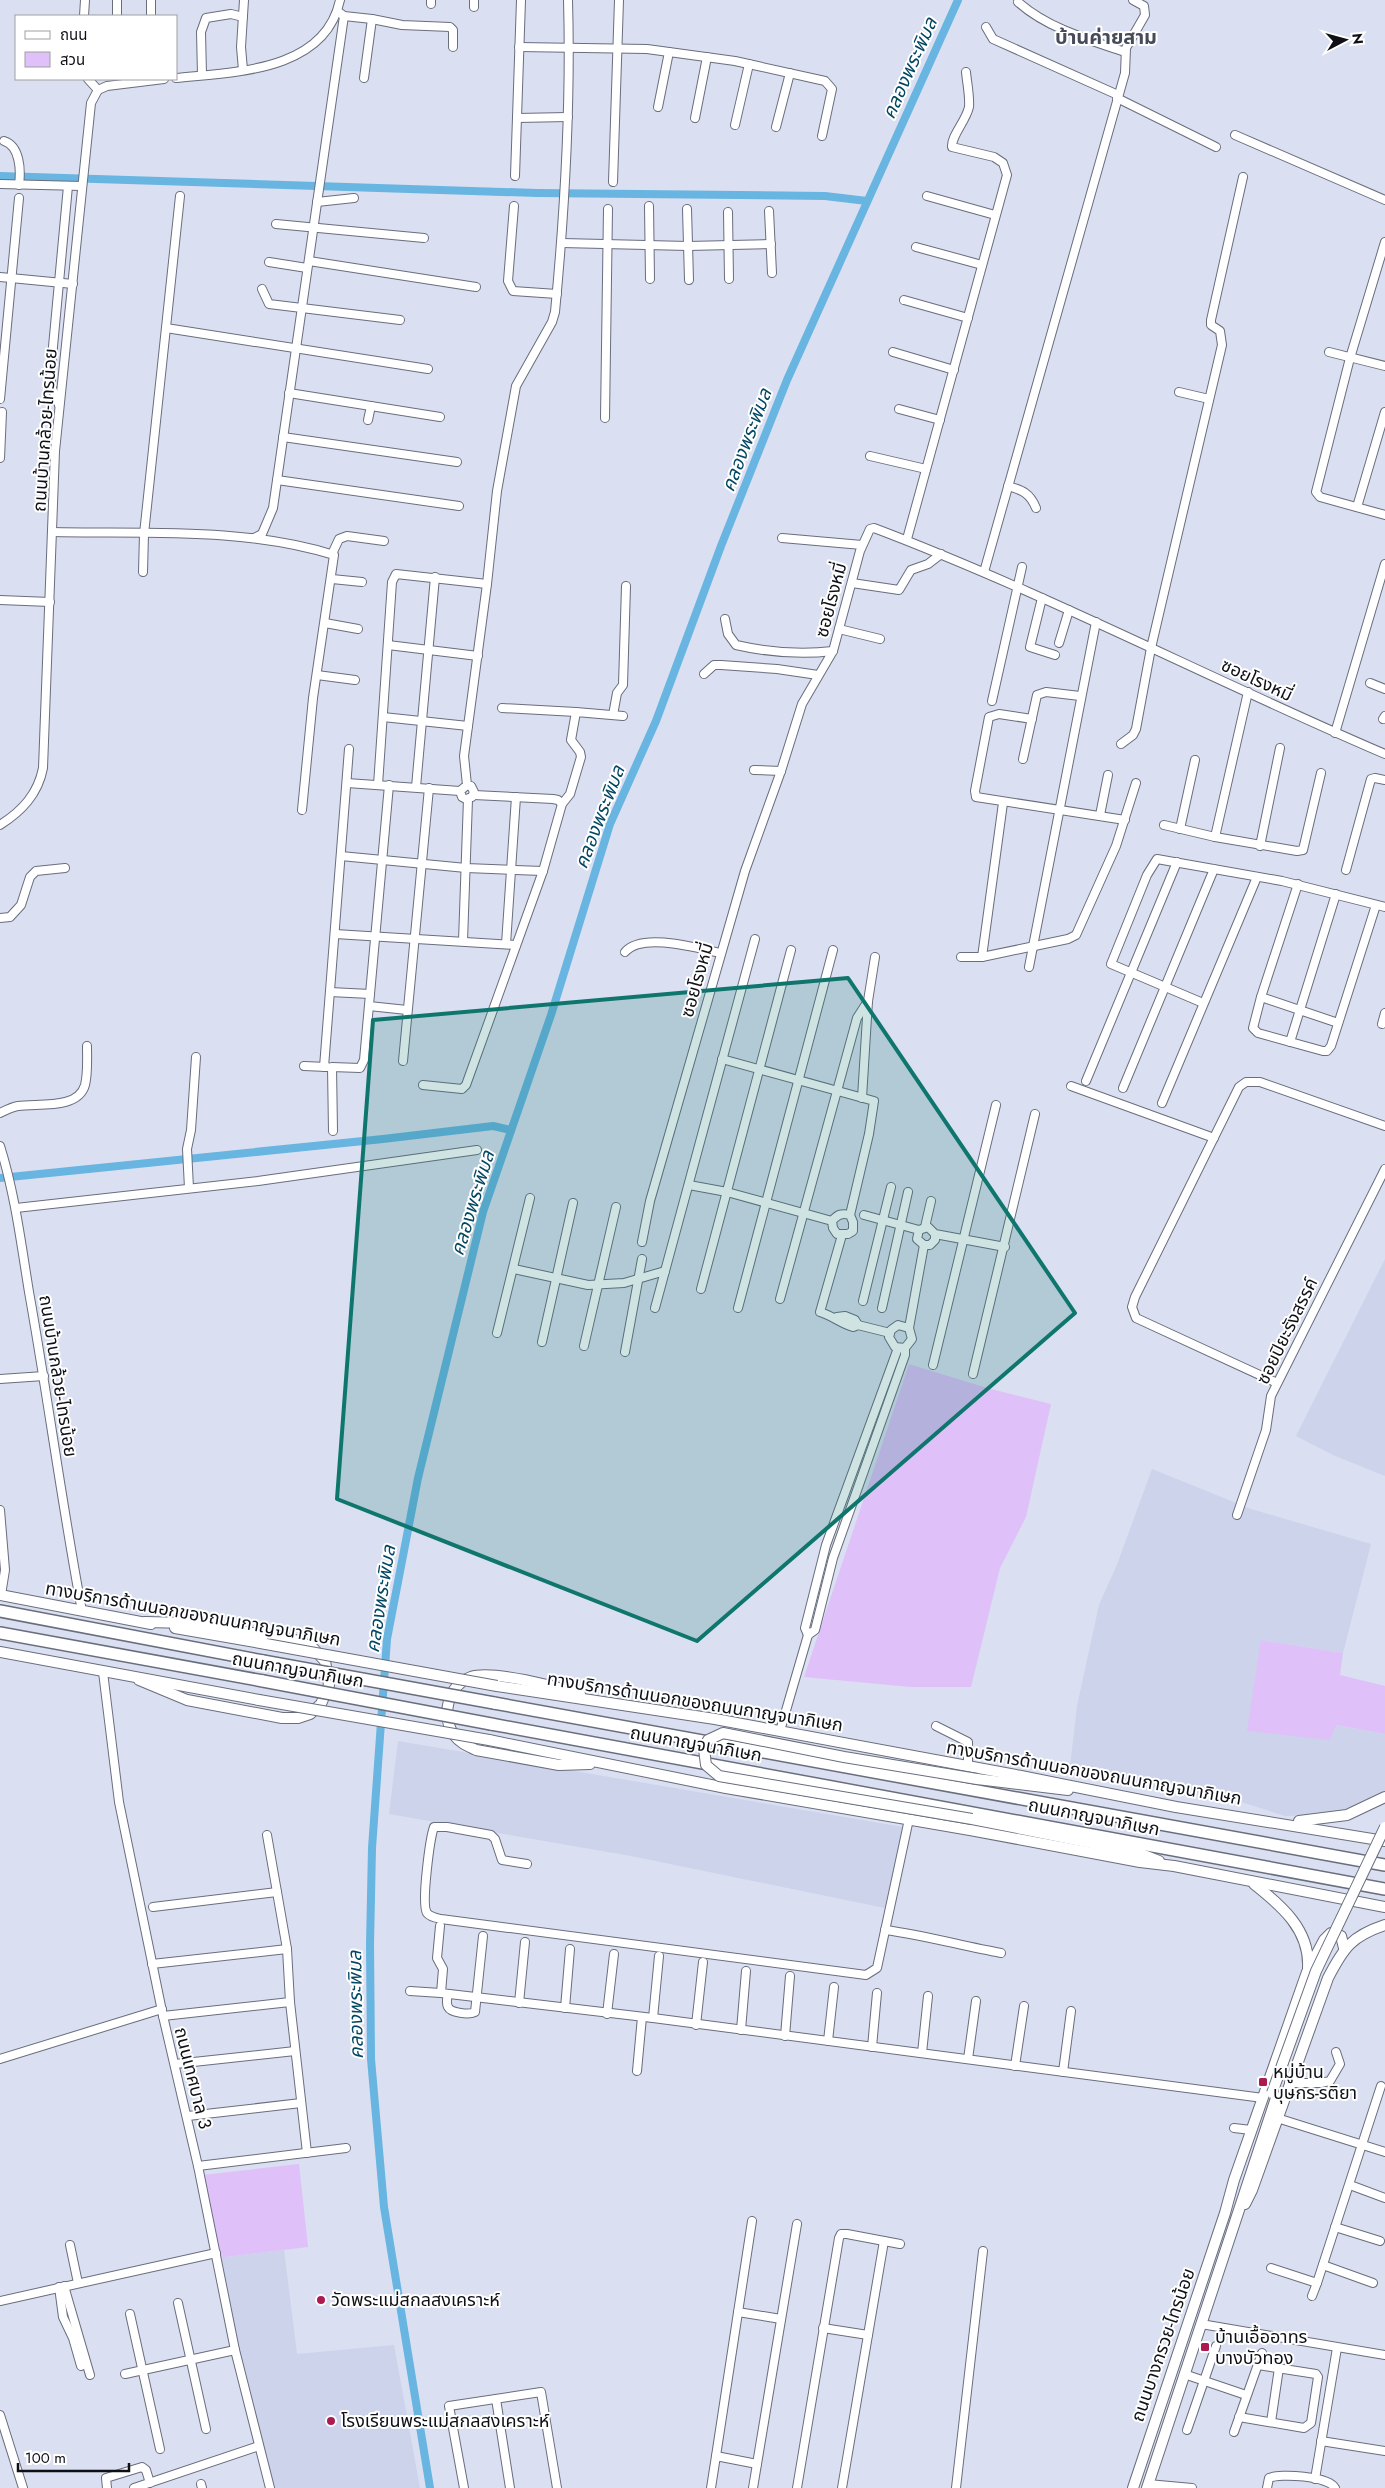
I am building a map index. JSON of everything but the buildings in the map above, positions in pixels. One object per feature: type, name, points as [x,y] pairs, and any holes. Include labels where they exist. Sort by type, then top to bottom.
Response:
[{"type":"highway","name":"ถนนกาญจนาภิเษก","points":[[0,1610],[263,1661],[1385,1865]]},
{"type":"highway","name":"ถนนกาญจนาภิเษก","points":[[0,1633],[1385,1889]]},
{"type":"highway","points":[[0,1638],[19,1637]]},
{"type":"main road","name":"ทางบริการด้านนอกของถนนกาญจนาภิเษก","points":[[0,1595],[498,1686],[600,1701],[780,1732],[968,1766],[1176,1807],[1385,1840]]},
{"type":"main road","points":[[139,1680],[187,1700],[282,1718],[298,1718],[310,1714],[321,1704],[329,1684],[325,1661],[312,1647],[295,1640],[190,1623],[145,1622]]},
{"type":"main road","points":[[0,1652],[139,1680],[489,1740],[726,1788],[909,1819],[1140,1862],[1174,1866],[1385,1907]]},
{"type":"main road","points":[[600,1701],[560,1688],[490,1675],[470,1678],[458,1686],[450,1696],[447,1710],[448,1724],[455,1736],[464,1745],[476,1750],[559,1765],[611,1764]]},
{"type":"main road","points":[[1110,1794],[1034,1788],[844,1757],[723,1733],[708,1740],[704,1749],[706,1765],[719,1776],[972,1819],[1136,1852],[1174,1866]]},
{"type":"main road","points":[[1276,1822],[1313,1820],[1347,1815],[1377,1803],[1385,1797]]},
{"type":"main road","points":[[1238,2218],[1270,2095],[1316,1971],[1385,1827]]},
{"type":"main road","points":[[1225,2214],[1251,2130],[1270,2095],[1320,1975],[1385,1840]]},
{"type":"main road","points":[[1251,1882],[1277,1902],[1301,1932],[1307,1945],[1308,1972]]},
{"type":"main road","points":[[1238,2218],[1252,2190],[1322,1992],[1344,1948],[1351,1941],[1370,1930],[1385,1925]]},
{"type":"main road","points":[[1225,2214],[1239,2187],[1308,1972],[1324,1940],[1331,1933],[1341,1936],[1344,1948]]},
{"type":"main road","name":"ถนนบางกรวย-ไทรน้อย","points":[[1133,2488],[1225,2214]]},
{"type":"main road","name":"ถนนบางกรวย-ไทรน้อย","points":[[1148,2486],[1184,2374],[1238,2218]]},
{"type":"street","points":[[84,0],[84,15]]},
{"type":"street","points":[[117,15],[118,0]]},
{"type":"street","points":[[151,0],[151,15]]},
{"type":"street","points":[[243,70],[241,46],[244,0]]},
{"type":"street","points":[[178,78],[275,64],[303,50],[324,32],[337,10],[340,0]]},
{"type":"street","points":[[515,176],[520,0]]},
{"type":"street","points":[[466,785],[464,756],[487,584],[497,491],[516,386],[552,322],[557,294],[562,243],[568,117],[570,49],[568,0]]},
{"type":"street","points":[[613,182],[619,0]]},
{"type":"street","points":[[984,571],[1125,73],[1125,52],[1145,15],[1144,6],[1133,0]]},
{"type":"street","points":[[1018,2],[1028,12],[1050,23],[1125,52]]},
{"type":"street","points":[[337,10],[344,16],[372,18],[402,25],[450,27],[453,30],[453,47]]},
{"type":"street","points":[[202,75],[201,32],[206,18],[224,14],[243,17]]},
{"type":"street","points":[[254,538],[262,534],[273,508],[344,16]]},
{"type":"street","points":[[364,78],[372,18]]},
{"type":"street","points":[[986,27],[993,39],[1118,96],[1216,147]]},
{"type":"street","points":[[520,47],[669,52],[749,64],[830,84],[832,88],[822,136]]},
{"type":"street","points":[[658,108],[669,52]]},
{"type":"street","points":[[695,118],[707,57]]},
{"type":"street","points":[[735,126],[749,64]]},
{"type":"street","points":[[908,538],[1006,175],[1004,163],[994,157],[952,147],[951,142],[965,120],[969,106],[966,72]]},
{"type":"street","points":[[776,127],[790,73]]},
{"type":"street","points":[[89,80],[98,90],[118,81],[135,80]]},
{"type":"street","name":"ถนนบ้านกล้วย-ไทรน้อย","points":[[0,825],[23,807],[34,793],[41,779],[46,739],[52,532],[59,406],[91,103],[98,90]]},
{"type":"street","points":[[517,118],[568,117]]},
{"type":"street","points":[[1235,135],[1385,200]]},
{"type":"street","points":[[4,141],[15,150],[20,169],[20,183]]},
{"type":"street","points":[[1121,744],[1133,735],[1136,729],[1151,648],[1222,345],[1220,331],[1211,325],[1211,320],[1243,178]]},
{"type":"street","points":[[0,184],[82,185]]},
{"type":"street","points":[[59,406],[51,386],[58,282],[68,186]]},
{"type":"street","points":[[143,572],[144,534],[180,196]]},
{"type":"street","points":[[927,196],[995,215]]},
{"type":"street","points":[[0,399],[20,198]]},
{"type":"street","points":[[317,202],[354,198]]},
{"type":"street","points":[[514,206],[508,281],[510,287],[513,291],[557,294]]},
{"type":"street","points":[[649,206],[650,279]]},
{"type":"street","points":[[605,418],[608,209]]},
{"type":"street","points":[[687,209],[689,280]]},
{"type":"street","points":[[769,211],[772,273]]},
{"type":"street","points":[[728,212],[729,279]]},
{"type":"street","points":[[276,224],[424,238]]},
{"type":"street","points":[[1385,242],[1350,358],[1316,492],[1320,497],[1385,516]]},
{"type":"street","points":[[562,243],[688,246],[770,244]]},
{"type":"street","points":[[916,247],[982,265]]},
{"type":"street","points":[[270,262],[308,264],[476,287]]},
{"type":"street","points":[[0,277],[73,284]]},
{"type":"street","points":[[262,289],[269,304],[400,320]]},
{"type":"street","points":[[904,300],[968,318]]},
{"type":"street","points":[[166,328],[428,369]]},
{"type":"street","points":[[893,352],[954,370]]},
{"type":"street","points":[[1329,352],[1385,366]]},
{"type":"street","points":[[1179,392],[1209,399]]},
{"type":"street","points":[[289,393],[440,417]]},
{"type":"street","points":[[368,420],[371,406]]},
{"type":"street","points":[[899,410],[940,420]]},
{"type":"street","points":[[0,458],[2,412]]},
{"type":"street","points":[[1357,507],[1385,412]]},
{"type":"street","points":[[283,436],[457,462]]},
{"type":"street","points":[[870,456],[926,469]]},
{"type":"street","points":[[277,480],[459,506]]},
{"type":"street","points":[[1008,486],[1025,491],[1032,499],[1036,508]]},
{"type":"street","name":"ซอยโรงหมี่","points":[[642,1242],[650,1201],[745,871],[781,771],[802,704],[833,651],[862,545],[870,529],[874,528],[908,538],[941,554],[1017,584],[1042,598],[1335,733],[1385,754]]},
{"type":"street","points":[[52,532],[254,538],[308,547],[332,554]]},
{"type":"street","points":[[302,810],[317,675],[334,562],[332,554],[339,539],[347,536],[384,541]]},
{"type":"street","points":[[782,538],[862,545]]},
{"type":"street","points":[[852,583],[899,590],[911,570],[928,564],[941,554]]},
{"type":"street","points":[[1335,733],[1385,564]]},
{"type":"street","points":[[992,701],[1021,570]]},
{"type":"street","points":[[378,785],[392,582],[396,574],[487,584]]},
{"type":"street","points":[[416,787],[435,577]]},
{"type":"street","points":[[332,579],[362,582]]},
{"type":"street","points":[[613,715],[617,693],[623,685],[626,586]]},
{"type":"street","points":[[1042,598],[1030,647],[1055,655]]},
{"type":"street","points":[[0,600],[50,602]]},
{"type":"street","points":[[1059,644],[1069,610]]},
{"type":"street","points":[[725,619],[728,634],[736,645],[754,649],[806,653],[833,651]]},
{"type":"street","points":[[1029,967],[1080,696],[1096,622]]},
{"type":"street","points":[[325,623],[358,629]]},
{"type":"street","points":[[839,629],[880,639]]},
{"type":"street","points":[[388,645],[478,656]]},
{"type":"street","points":[[704,674],[714,665],[721,665],[777,669],[818,675]]},
{"type":"street","points":[[317,675],[355,680]]},
{"type":"street","points":[[1370,683],[1385,690]]},
{"type":"street","points":[[1024,759],[1038,694],[1040,692],[1080,696]]},
{"type":"street","points":[[1215,837],[1248,692]]},
{"type":"street","points":[[502,708],[623,716]]},
{"type":"street","points":[[423,1085],[462,1089],[466,1085],[543,871],[562,804],[570,794],[581,757],[580,752],[571,740],[576,712]]},
{"type":"street","points":[[1032,719],[999,714],[989,717],[975,791],[976,798],[1125,820]]},
{"type":"street","points":[[383,716],[468,726]]},
{"type":"street","points":[[1260,846],[1280,748]]},
{"type":"street","points":[[333,1131],[328,1067],[330,992],[349,749]]},
{"type":"street","points":[[1180,829],[1195,760]]},
{"type":"street","points":[[754,770],[781,771]]},
{"type":"street","points":[[1164,825],[1215,837],[1297,852],[1303,850],[1322,773]]},
{"type":"street","points":[[1100,815],[1108,775]]},
{"type":"street","points":[[1346,870],[1372,779],[1385,780]]},
{"type":"street","points":[[347,783],[460,790],[466,785]]},
{"type":"street","points":[[961,957],[982,958],[1076,935],[1125,820],[1136,783]]},
{"type":"street","points":[[304,1066],[356,1068],[363,1066],[389,785]]},
{"type":"street","points":[[462,941],[473,788],[466,785]]},
{"type":"street","points":[[402,1061],[429,788]]},
{"type":"street","points":[[460,790],[462,797],[516,797],[558,800],[562,804]]},
{"type":"street","points":[[506,944],[516,797]]},
{"type":"street","points":[[982,958],[1002,802]]},
{"type":"street","points":[[341,856],[422,865],[543,871]]},
{"type":"street","points":[[1203,1003],[1112,966],[1111,960],[1154,862],[1160,859],[1298,884],[1385,907]]},
{"type":"street","points":[[1086,1081],[1177,862]]},
{"type":"street","points":[[0,918],[10,917],[21,905],[30,877],[36,871],[66,868]]},
{"type":"street","points":[[1123,1088],[1214,870]]},
{"type":"street","points":[[1162,1103],[1257,877]]},
{"type":"street","points":[[1298,884],[1253,1023],[1256,1031],[1290,1042],[1327,1051],[1338,1023],[1376,905]]},
{"type":"street","points":[[1290,1042],[1336,894]]},
{"type":"street","points":[[334,934],[516,945]]},
{"type":"street","points":[[655,1308],[755,939]]},
{"type":"street","points":[[625,952],[634,944],[655,942],[720,953]]},
{"type":"street","points":[[701,1289],[791,950]]},
{"type":"street","points":[[738,1308],[833,950]]},
{"type":"street","points":[[862,1098],[868,1001],[875,957]]},
{"type":"street","points":[[330,992],[370,994]]},
{"type":"street","points":[[1261,997],[1338,1023]]},
{"type":"street","points":[[780,1298],[857,1018],[868,1001]]},
{"type":"street","points":[[369,1006],[407,1010]]},
{"type":"street","points":[[1382,1024],[1385,1013]]},
{"type":"street","points":[[0,1113],[16,1106],[56,1103],[72,1100],[81,1095],[85,1084],[87,1046]]},
{"type":"street","points":[[189,1188],[187,1149],[191,1130],[196,1057]]},
{"type":"street","points":[[722,1059],[874,1101],[869,1134],[850,1215],[853,1222],[852,1231],[842,1235],[837,1234],[833,1228],[832,1221]]},
{"type":"street","points":[[1277,1383],[1144,1323],[1133,1314],[1132,1308],[1135,1297],[1239,1087],[1246,1082],[1260,1082],[1385,1126]]},
{"type":"street","points":[[1071,1086],[1214,1138]]},
{"type":"street","points":[[933,1365],[965,1240],[996,1106]]},
{"type":"street","points":[[973,1374],[1036,1114]]},
{"type":"street","name":"ถนนบ้านกล้วย-ไทรน้อย","points":[[0,1146],[16,1208],[44,1376],[61,1503],[82,1611]]},
{"type":"street","points":[[16,1208],[189,1188],[477,1150]]},
{"type":"street","name":"ซอยปิยะรังสรรค์","points":[[1237,1515],[1266,1430],[1271,1396],[1385,1169]]},
{"type":"street","points":[[689,1185],[727,1192],[832,1221]]},
{"type":"street","points":[[863,1301],[891,1187]]},
{"type":"street","points":[[882,1308],[908,1192]]},
{"type":"street","points":[[496,1333],[514,1269],[530,1198]]},
{"type":"street","points":[[924,1245],[917,1239],[931,1201]]},
{"type":"street","points":[[542,1342],[574,1203]]},
{"type":"street","points":[[584,1346],[600,1284],[616,1207]]},
{"type":"street","points":[[832,1221],[843,1213],[850,1215]]},
{"type":"street","points":[[864,1215],[901,1225],[931,1229],[935,1234],[1005,1247]]},
{"type":"street","points":[[924,1245],[933,1243],[935,1234]]},
{"type":"street","points":[[842,1235],[820,1312],[837,1317],[840,1323],[846,1325],[853,1327],[858,1325],[890,1334]]},
{"type":"street","points":[[808,1635],[805,1628],[822,1561],[861,1448],[902,1348],[912,1339],[909,1328],[924,1245]]},
{"type":"street","points":[[625,1352],[642,1259]]},
{"type":"street","points":[[514,1269],[588,1284],[624,1283],[665,1271]]},
{"type":"street","points":[[780,1732],[808,1635],[815,1630],[832,1563],[905,1355],[902,1348],[890,1341],[890,1334],[898,1325],[909,1328]]},
{"type":"street","points":[[0,1379],[44,1376]]},
{"type":"street","points":[[861,1448],[871,1452]]},
{"type":"street","points":[[0,1510],[5,1570],[0,1595]]},
{"type":"street","points":[[822,1561],[832,1563]]},
{"type":"street","name":"ถนนเทศบาล 3","points":[[103,1672],[119,1802],[152,1964],[188,2116],[235,2350],[270,2488]]},
{"type":"street","points":[[936,1726],[968,1742],[968,1766]]},
{"type":"street","points":[[527,1864],[502,1860],[495,1839],[486,1833],[434,1827],[424,1887],[427,1913],[441,1919],[866,1975],[877,1968],[909,1819]]},
{"type":"street","points":[[266,1835],[287,1949],[290,2002],[307,2153]]},
{"type":"street","points":[[153,1907],[277,1892]]},
{"type":"street","points":[[440,1926],[438,1958],[443,1969],[444,1994],[449,2008],[470,2014],[475,2012],[483,1936]]},
{"type":"street","points":[[885,1930],[918,1934],[961,1946],[1001,1953]]},
{"type":"street","points":[[519,2003],[525,1942]]},
{"type":"street","points":[[152,1964],[287,1949]]},
{"type":"street","points":[[565,2008],[570,1949]]},
{"type":"street","points":[[607,2014],[614,1954]]},
{"type":"street","points":[[652,2018],[659,1956]]},
{"type":"street","points":[[696,2025],[703,1962]]},
{"type":"street","points":[[740,2030],[746,1971]]},
{"type":"street","points":[[785,2036],[790,1976]]},
{"type":"street","points":[[828,2041],[834,1987]]},
{"type":"street","points":[[410,1991],[652,2018],[1063,2072],[1270,2095]]},
{"type":"street","points":[[872,2047],[877,1993]]},
{"type":"street","points":[[922,2053],[928,1996]]},
{"type":"street","points":[[968,2059],[976,2001]]},
{"type":"street","points":[[0,2059],[162,2012],[290,2002]]},
{"type":"street","points":[[1015,2066],[1024,2006]]},
{"type":"street","points":[[1063,2072],[1071,2011]]},
{"type":"street","points":[[637,2071],[642,2017]]},
{"type":"street","points":[[175,2064],[295,2051]]},
{"type":"street","points":[[1289,2082],[1330,2081],[1340,2064],[1340,2058],[1336,2052]]},
{"type":"street","points":[[1312,2296],[1363,2144],[1381,2100],[1381,2086]]},
{"type":"street","points":[[188,2116],[301,2104]]},
{"type":"street","points":[[1277,2118],[1385,2152]]},
{"type":"street","points":[[1234,2128],[1251,2130]]},
{"type":"street","points":[[198,2166],[346,2148]]},
{"type":"street","points":[[1350,2185],[1385,2198]]},
{"type":"street","points":[[712,2488],[752,2221]]},
{"type":"street","points":[[753,2488],[796,2224]]},
{"type":"street","points":[[1335,2227],[1380,2241]]},
{"type":"street","points":[[797,2488],[839,2238],[842,2234],[900,2244]]},
{"type":"street","points":[[842,2488],[884,2242]]},
{"type":"street","points":[[70,2245],[78,2283]]},
{"type":"street","points":[[956,2488],[983,2251]]},
{"type":"street","points":[[0,2301],[216,2253]]},
{"type":"street","points":[[1323,2265],[1373,2283]]},
{"type":"street","points":[[1271,2268],[1317,2283]]},
{"type":"street","points":[[62,2287],[63,2317],[73,2338],[81,2366]]},
{"type":"street","points":[[62,2287],[90,2375]]},
{"type":"street","points":[[178,2303],[206,2429]]},
{"type":"street","points":[[738,2312],[781,2319]]},
{"type":"street","points":[[130,2314],[160,2449]]},
{"type":"street","points":[[1201,2324],[1385,2355]]},
{"type":"street","points":[[823,2328],[868,2334]]},
{"type":"street","points":[[1187,2430],[1216,2346]]},
{"type":"street","points":[[1315,2479],[1337,2348]]},
{"type":"street","points":[[125,2374],[235,2350]]},
{"type":"street","points":[[1234,2432],[1262,2353]]},
{"type":"street","points":[[1239,2417],[1308,2427],[1311,2423],[1318,2380],[1316,2374],[1258,2365]]},
{"type":"street","points":[[1271,2422],[1279,2368]]},
{"type":"street","points":[[1184,2374],[1246,2395]]},
{"type":"street","points":[[464,2488],[449,2406],[541,2392],[557,2488]]},
{"type":"street","points":[[496,2399],[510,2488]]},
{"type":"street","points":[[0,2415],[24,2488]]},
{"type":"street","points":[[1321,2441],[1385,2450]]},
{"type":"street","points":[[134,2488],[259,2446]]},
{"type":"street","points":[[716,2456],[757,2464]]},
{"type":"street","points":[[107,2488],[106,2478],[142,2467],[146,2470],[150,2483]]},
{"type":"street","points":[[1267,2488],[1269,2478],[1274,2476],[1328,2481],[1335,2488]]},
{"type":"street","points":[[1148,2486],[1192,2488]]},
{"type":"highlighted area","points":[[848,978],[1075,1313],[697,1641],[337,1499],[373,1020]]},
{"type":"shaded area","points":[[1385,1259],[1385,1476],[1333,1455],[1296,1436]]},
{"type":"shaded area","points":[[1152,1469],[1251,1509],[1371,1544],[1343,1653],[1261,1640],[1335,1725],[1385,1734],[1385,1791],[1377,1798],[1327,1815],[1285,1816],[1235,1800],[1069,1775],[1077,1706],[1099,1605],[1118,1562]]},
{"type":"shaded area","points":[[398,1741],[903,1827],[885,1908],[631,1856],[389,1814]]},
{"type":"shaded area","name":"โรงเรียนพระแม่สกลสงเคราะห์","points":[[284,2250],[297,2354],[394,2345],[420,2488],[271,2488],[217,2258]]},
{"type":"green space","points":[[909,1364],[987,1388],[1051,1404],[1026,1517],[1000,1568],[971,1687],[911,1687],[804,1677]]},
{"type":"green space","points":[[1261,1640],[1343,1653],[1340,1675],[1385,1686],[1385,1734],[1336,1725],[1330,1740],[1247,1731]]},
{"type":"green space","points":[[299,2164],[308,2247],[217,2258],[202,2175]]},
{"type":"waterway","name":"คลองพระพิมล","points":[[430,2488],[384,2207],[371,2059],[370,1944],[372,1848],[387,1639],[418,1478],[483,1212],[551,1015],[610,824],[656,721],[721,546],[787,380],[958,0]]},
{"type":"waterway","points":[[0,176],[537,193],[825,196],[867,201]]},
{"type":"waterway","points":[[0,1178],[493,1126],[511,1130]]},
{"type":"place","name":"หมู่บ้าน บุษกร-รติยา","points":[[1263,2082]]},
{"type":"place","name":"วัดพระแม่สกลสงเคราะห์","points":[[321,2300]]},
{"type":"place","name":"บ้านเอื้ออาทร บางบัวทอง","points":[[1205,2347]]},
{"type":"place","name":"โรงเรียนพระแม่สกลสงเคราะห์","points":[[331,2421]]},
{"type":"district","name":"บ้านค่ายสาม","points":[[1106,37]]}]
